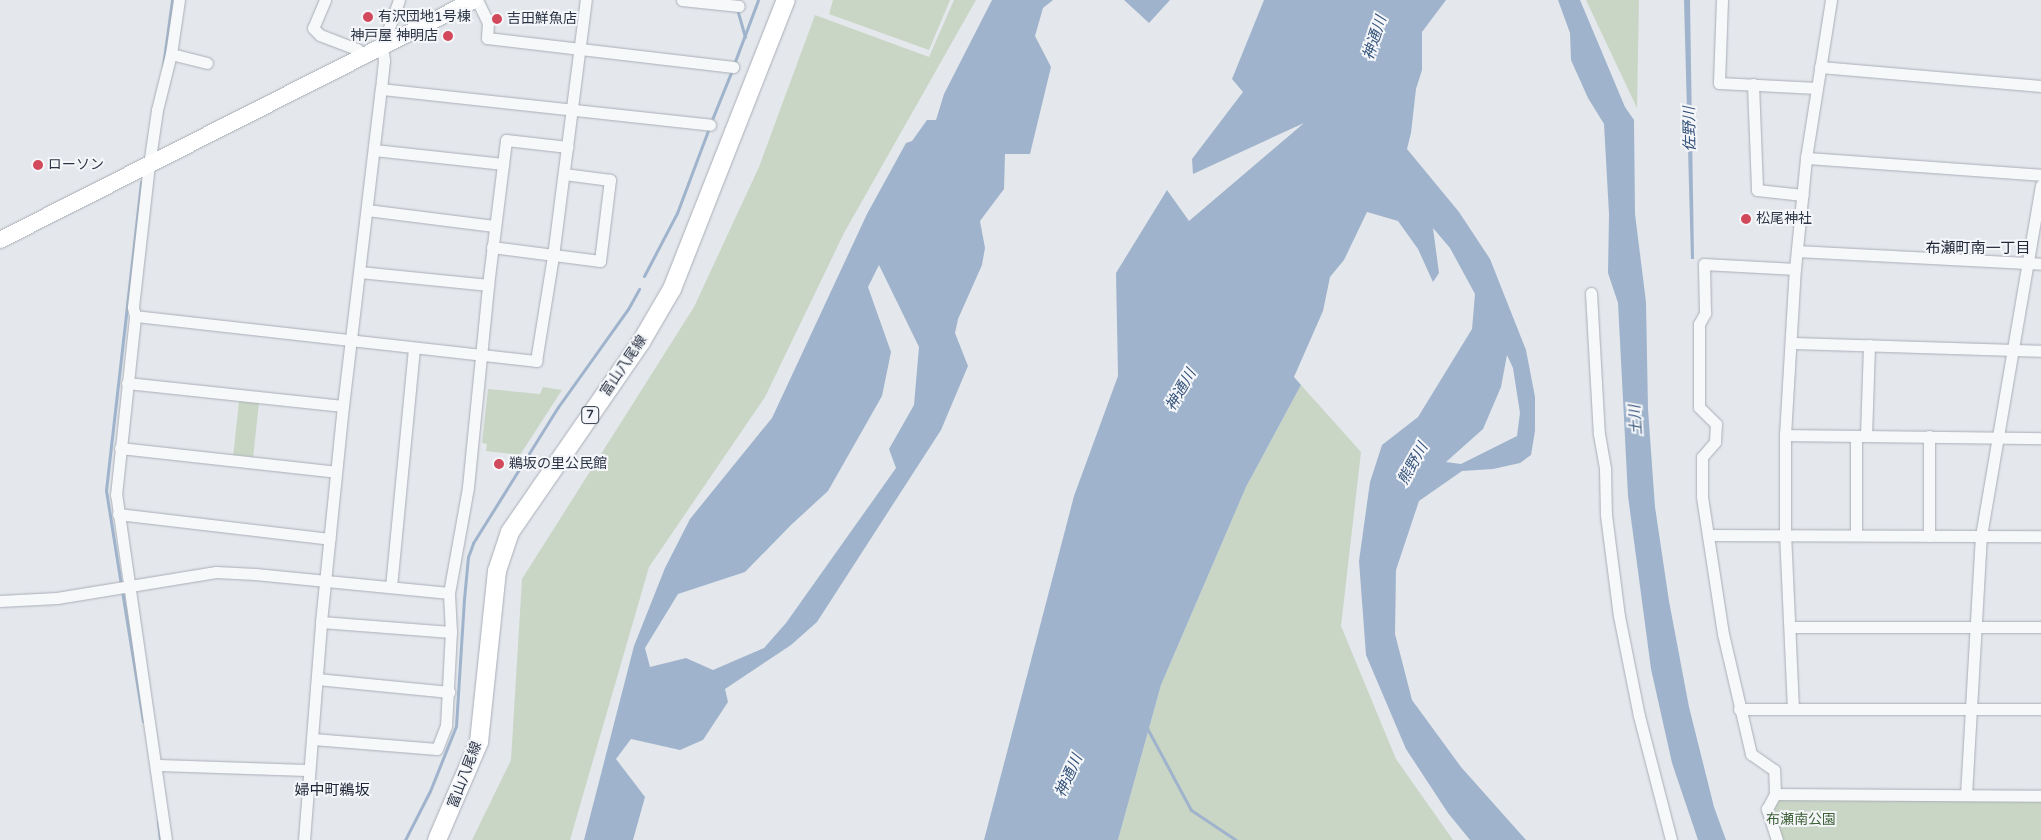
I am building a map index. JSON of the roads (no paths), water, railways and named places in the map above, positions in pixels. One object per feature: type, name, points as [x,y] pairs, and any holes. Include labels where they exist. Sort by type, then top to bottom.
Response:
[{"type":"main road","name":"富山八尾線","points":[[437,840],[479,742],[497,571],[510,532],[641,342],[672,289],[786,0]]},
{"type":"street","points":[[166,840],[157,765],[118,514],[116,474],[135,316],[133,306],[149,165],[157,110],[171,54],[178,0]]},
{"type":"street","points":[[325,0],[313,28],[320,35],[356,49],[363,55]]},
{"type":"street","points":[[304,840],[308,770],[313,739],[325,581],[343,406],[381,89],[384,60],[382,47],[399,0]]},
{"type":"street","points":[[0,240],[475,0],[488,23],[487,38],[733,67]]},
{"type":"street","points":[[135,316],[536,361],[553,256],[586,0]]},
{"type":"street","points":[[682,0],[739,6]]},
{"type":"street","points":[[1722,0],[1719,83],[1817,88]]},
{"type":"street","points":[[1793,709],[1785,535],[1785,435],[1797,251],[1806,158],[1831,0]]},
{"type":"street","points":[[171,54],[207,63]]},
{"type":"street","points":[[1820,67],[2041,86]]},
{"type":"street","points":[[1753,84],[1757,190],[1803,195]]},
{"type":"street","points":[[381,89],[710,125]]},
{"type":"street","points":[[313,739],[437,749],[446,726],[451,632],[450,593],[468,487],[494,226],[506,140],[568,147]]},
{"type":"street","points":[[374,150],[503,164]]},
{"type":"street","points":[[1806,158],[2041,175]]},
{"type":"street","points":[[492,247],[600,261],[610,180],[564,174]]},
{"type":"street","points":[[1966,795],[1981,536],[2041,185]]},
{"type":"street","points":[[367,210],[494,226]]},
{"type":"street","points":[[1797,251],[2041,264]]},
{"type":"street","points":[[1777,840],[1767,809],[1776,794],[1774,770],[1751,754],[1739,710],[1723,634],[1702,496],[1702,457],[1716,442],[1716,424],[1699,407],[1698,324],[1705,313],[1704,264],[1796,269]]},
{"type":"street","points":[[360,272],[488,286]]},
{"type":"street","points":[[1591,293],[1599,434],[1605,469],[1606,515],[1619,616],[1639,716],[1671,840]]},
{"type":"street","points":[[1791,342],[2041,351]]},
{"type":"street","points":[[1856,535],[1861,436],[1869,345]]},
{"type":"street","points":[[391,587],[414,348]]},
{"type":"street","points":[[127,383],[343,406]]},
{"type":"street","points":[[1785,435],[2041,438]]},
{"type":"street","points":[[1929,436],[1930,536]]},
{"type":"street","points":[[120,448],[336,472]]},
{"type":"street","points":[[118,514],[330,539]]},
{"type":"street","points":[[1708,535],[2041,536]]},
{"type":"street","points":[[0,601],[57,598],[216,572],[450,593]]},
{"type":"street","points":[[321,622],[451,632]]},
{"type":"street","points":[[1790,627],[2041,627]]},
{"type":"street","points":[[317,679],[449,692]]},
{"type":"street","points":[[1739,710],[2041,710]]},
{"type":"street","points":[[157,765],[308,770]]},
{"type":"street","points":[[1776,794],[2041,796]]},
{"type":"water","points":[[992,0],[1053,0],[1043,8],[1035,36],[1051,67],[1030,154],[1005,154],[1004,189],[980,221],[985,248],[982,265],[958,319],[955,333],[968,366],[941,430],[817,622],[791,645],[725,689],[728,702],[703,740],[680,750],[631,739],[616,759],[645,797],[633,840],[584,840],[634,646],[665,568],[690,519],[772,418],[867,214],[906,143],[912,141],[927,120],[936,120],[944,94]],"holes":[[[879,265],[919,347],[914,405],[889,449],[896,468],[786,623],[764,648],[713,670],[686,658],[650,667],[645,648],[678,594],[745,572],[791,525],[828,491],[882,396],[891,352],[868,287]]]},
{"type":"water","points":[[1124,0],[1170,0],[1149,23]]},
{"type":"water","points":[[1264,0],[1446,0],[1422,32],[1422,70],[1416,89],[1411,133],[1407,149],[1459,212],[1490,259],[1526,350],[1535,397],[1535,431],[1531,455],[1520,463],[1493,469],[1462,471],[1419,501],[1396,570],[1395,634],[1412,700],[1461,767],[1526,840],[1470,840],[1448,813],[1406,749],[1366,655],[1359,561],[1370,482],[1382,445],[1418,417],[1472,329],[1475,294],[1450,248],[1433,228],[1439,273],[1433,282],[1418,249],[1398,221],[1367,212],[1344,260],[1330,277],[1323,311],[1294,377],[1301,385],[1246,487],[1161,685],[1118,840],[984,840],[1074,496],[1118,376],[1116,273],[1167,190],[1189,221],[1304,123],[1193,174],[1192,159],[1243,92],[1232,79]],"holes":[[[1507,355],[1513,368],[1520,413],[1517,436],[1461,464],[1446,462],[1483,429],[1501,387]]]},
{"type":"water","name":"土川","points":[[1558,0],[1580,0],[1625,107],[1634,120],[1635,214],[1646,302],[1648,409],[1655,507],[1669,601],[1689,707],[1714,807],[1726,840],[1698,840],[1672,763],[1651,669],[1628,496],[1618,303],[1608,273],[1609,214],[1604,124],[1588,98],[1571,60],[1570,33]]},
{"type":"water","name":"佐野川","points":[[1684,0],[1690,0],[1694,259],[1691,259]]},
{"type":"waterway","points":[[163,66],[172,0]]},
{"type":"waterway","points":[[734,64],[758,0]]},
{"type":"waterway","points":[[737,9],[745,37]]},
{"type":"waterway","points":[[711,122],[732,70]]},
{"type":"waterway","points":[[644,276],[677,213],[709,128]]},
{"type":"waterway","points":[[121,585],[106,490],[141,182]]},
{"type":"waterway","points":[[405,840],[430,791],[456,726],[464,599],[468,557],[473,543],[558,407],[628,309],[639,289]]},
{"type":"waterway","points":[[122,591],[143,721]]},
{"type":"waterway","points":[[1147,728],[1191,810],[1236,840]]},
{"type":"waterway","points":[[158,821],[160,840]]},
{"type":"place","name":"有沢団地1号棟","points":[[368,17]]},
{"type":"place","name":"吉田鮮魚店","points":[[497,19]]},
{"type":"place","name":"神戸屋 神明店","points":[[448,36]]},
{"type":"place","name":"ローソン","points":[[38,165]]},
{"type":"place","name":"松尾神社","points":[[1746,219]]},
{"type":"place","name":"鵜坂の里公民館","points":[[499,464]]},
{"type":"district","name":"布瀬町南一丁目","points":[[1978,249]]},
{"type":"district","name":"婦中町鵜坂","points":[[332,791]]},
{"type":"water label","name":"神通川","points":[[1375,38]]},
{"type":"water label","name":"神通川","points":[[1181,390]]},
{"type":"water label","name":"熊野川","points":[[1413,464]]},
{"type":"water label","name":"神通川","points":[[1069,776]]},
{"type":"park label","name":"布瀬南公園","points":[[1801,820]]}]
